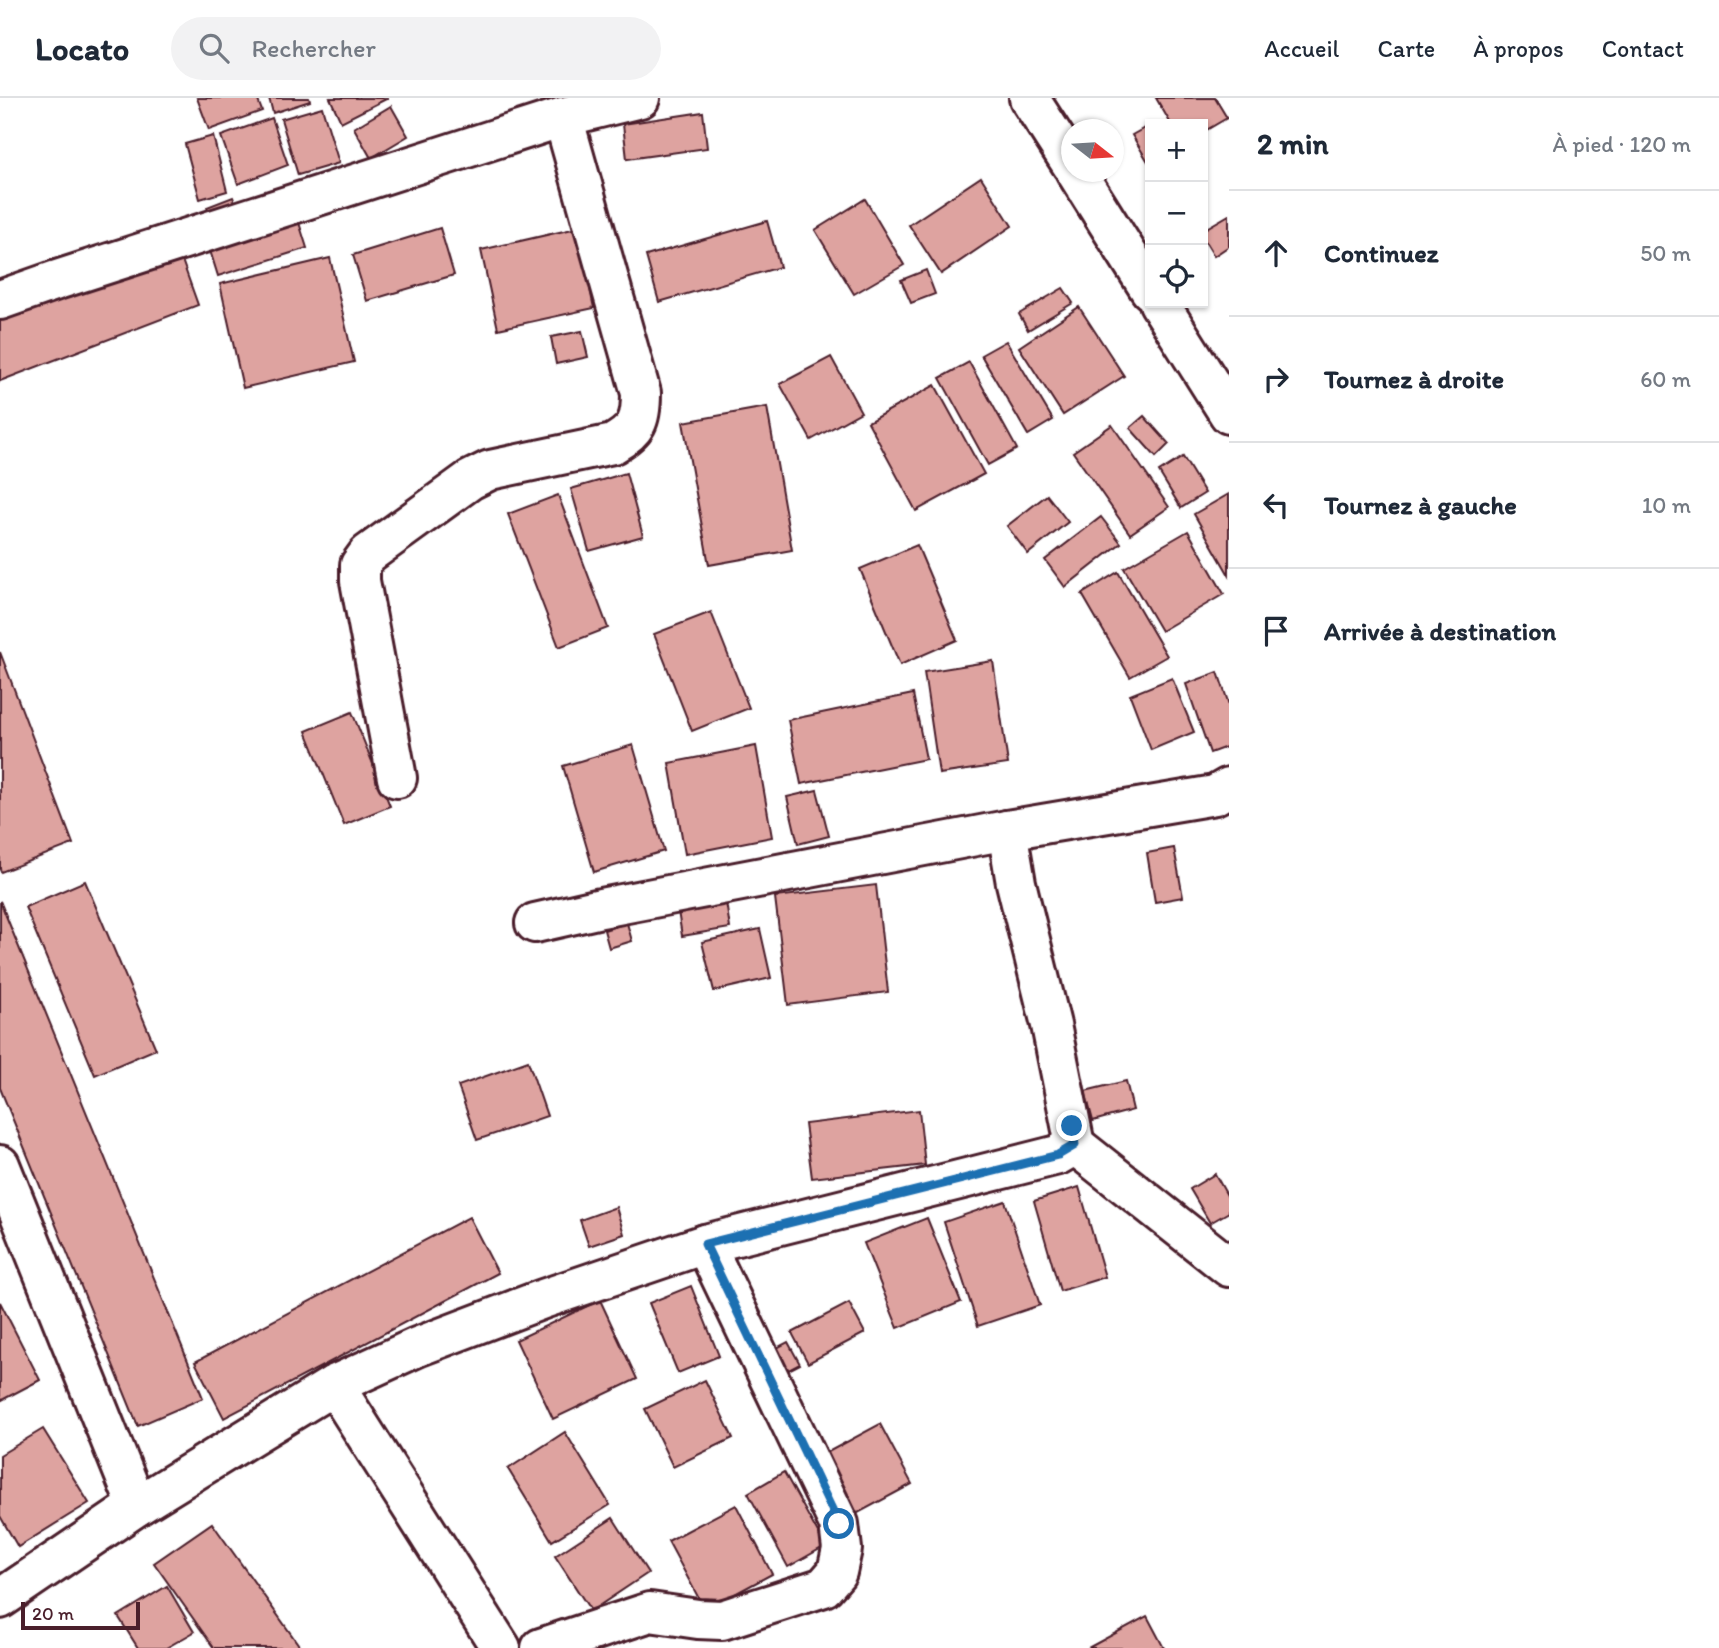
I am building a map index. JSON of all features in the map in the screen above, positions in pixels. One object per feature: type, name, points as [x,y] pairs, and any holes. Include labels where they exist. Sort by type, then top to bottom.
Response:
[{"type":"main road","points":[[0,300],[563,117],[640,98]]},
{"type":"main road","points":[[1029,98],[1061,148]]},
{"type":"main road","points":[[397,778],[360,581],[360,565],[368,554],[470,480],[490,470],[613,444],[630,434],[641,414],[641,393],[563,117]]},
{"type":"main road","points":[[1082,182],[1145,281]]},
{"type":"main road","points":[[1162,308],[1229,414]]},
{"type":"main road","points":[[535,923],[1007,830],[1215,795],[1229,787]]},
{"type":"main road","points":[[1007,830],[1016,883],[1052,1025],[1075,1145],[1229,1268]]},
{"type":"main road","points":[[0,1600],[137,1506],[334,1385],[417,1347],[543,1299],[705,1244],[1058,1155],[1075,1145]]},
{"type":"main road","points":[[0,1165],[137,1506]]},
{"type":"main road","points":[[541,1648],[650,1612],[722,1620],[824,1587],[837,1572],[842,1549],[839,1524],[705,1244]]},
{"type":"main road","points":[[334,1385],[501,1648]]},
{"type":"building","points":[[197,98],[257,98],[262,111],[209,130]]},
{"type":"building","points":[[269,98],[309,98],[310,101],[273,113]]},
{"type":"building","points":[[330,98],[388,98],[341,122]]},
{"type":"building","points":[[1156,98],[1215,98],[1227,118],[1208,129],[1208,119],[1168,119]]},
{"type":"building","points":[[391,106],[408,136],[371,158],[354,128]]},
{"type":"building","points":[[322,107],[339,163],[298,175],[281,119]]},
{"type":"building","points":[[703,112],[707,148],[627,159],[623,124]]},
{"type":"building","points":[[272,118],[288,165],[238,184],[221,136]]},
{"type":"building","points":[[1145,128],[1145,157],[1132,135]]},
{"type":"building","points":[[213,136],[227,191],[200,199],[185,144]]},
{"type":"building","points":[[981,177],[1012,226],[941,274],[909,225]]},
{"type":"building","points":[[233,197],[237,207],[211,218],[207,207]]},
{"type":"building","points":[[865,199],[904,265],[854,294],[815,230]]},
{"type":"building","points":[[296,213],[307,248],[218,276],[207,241]]},
{"type":"building","points":[[1229,215],[1229,246],[1214,256],[1208,246],[1208,227]]},
{"type":"building","points":[[767,221],[780,267],[659,302],[646,256]]},
{"type":"building","points":[[440,228],[454,275],[367,301],[353,255]]},
{"type":"building","points":[[577,228],[594,308],[498,329],[481,250]]},
{"type":"building","points":[[178,249],[198,305],[0,381],[0,317]]},
{"type":"building","points":[[330,258],[354,362],[243,388],[220,284]]},
{"type":"building","points":[[926,270],[935,294],[911,303],[901,280]]},
{"type":"building","points":[[1063,288],[1073,303],[1028,330],[1019,314]]},
{"type":"building","points":[[1079,307],[1124,376],[1063,415],[1019,347]]},
{"type":"building","points":[[582,331],[588,357],[556,364],[551,337]]},
{"type":"building","points":[[1006,341],[1053,420],[1028,435],[981,355]]},
{"type":"building","points":[[831,357],[861,412],[811,440],[780,384]]},
{"type":"building","points":[[969,362],[1017,449],[988,465],[940,378]]},
{"type":"building","points":[[935,385],[984,474],[916,511],[868,422]]},
{"type":"building","points":[[767,407],[792,550],[709,565],[683,422]]},
{"type":"building","points":[[1144,416],[1169,444],[1156,457],[1130,428]]},
{"type":"building","points":[[1112,425],[1169,507],[1130,534],[1073,452]]},
{"type":"building","points":[[1183,457],[1205,493],[1181,508],[1159,472]]},
{"type":"building","points":[[626,473],[643,536],[589,551],[571,489]]},
{"type":"building","points":[[1229,494],[1229,575],[1194,514]]},
{"type":"building","points":[[558,495],[608,628],[559,647],[508,514]]},
{"type":"building","points":[[1047,495],[1068,522],[1028,554],[1007,526]]},
{"type":"building","points":[[1101,517],[1121,543],[1065,587],[1045,560]]},
{"type":"building","points":[[1188,531],[1224,594],[1161,631],[1124,568]]},
{"type":"building","points":[[917,545],[957,640],[900,665],[860,569]]},
{"type":"building","points":[[1118,572],[1167,656],[1130,677],[1082,594]]},
{"type":"building","points":[[711,612],[749,708],[692,731],[654,634]]},
{"type":"building","points":[[0,652],[73,844],[1,872],[0,869]]},
{"type":"building","points":[[993,661],[1008,764],[939,774],[924,672]]},
{"type":"building","points":[[1218,672],[1229,705],[1229,746],[1210,753],[1186,684]]},
{"type":"building","points":[[1172,678],[1194,732],[1151,750],[1130,695]]},
{"type":"building","points":[[913,694],[926,759],[801,784],[788,720]]},
{"type":"building","points":[[352,712],[390,806],[344,825],[306,731]]},
{"type":"building","points":[[633,745],[664,851],[594,872],[563,766]]},
{"type":"building","points":[[756,746],[772,837],[685,854],[669,763]]},
{"type":"building","points":[[817,790],[829,836],[798,844],[787,797]]},
{"type":"building","points":[[1174,848],[1183,897],[1155,902],[1147,853]]},
{"type":"building","points":[[85,881],[156,1049],[95,1075],[25,907]]},
{"type":"building","points":[[876,885],[888,992],[788,1005],[775,897]]},
{"type":"building","points":[[0,901],[203,1398],[138,1426],[0,1088]]},
{"type":"building","points":[[726,902],[730,928],[682,936],[678,911]]},
{"type":"building","points":[[627,923],[632,941],[609,948],[604,930]]},
{"type":"building","points":[[760,929],[771,978],[714,991],[702,942]]},
{"type":"building","points":[[528,1061],[547,1116],[477,1140],[458,1086]]},
{"type":"building","points":[[1126,1081],[1133,1110],[1093,1121],[1085,1091]]},
{"type":"building","points":[[919,1110],[925,1165],[812,1178],[805,1124]]},
{"type":"building","points":[[1215,1174],[1229,1199],[1229,1212],[1210,1223],[1190,1189]]},
{"type":"building","points":[[1079,1187],[1105,1277],[1060,1291],[1034,1201]]},
{"type":"building","points":[[1005,1201],[1040,1305],[978,1326],[944,1222]]},
{"type":"building","points":[[616,1207],[624,1234],[589,1246],[580,1220]]},
{"type":"building","points":[[469,1217],[498,1273],[224,1418],[195,1362]]},
{"type":"building","points":[[927,1218],[961,1302],[898,1328],[864,1243]]},
{"type":"building","points":[[691,1286],[719,1356],[678,1373],[649,1303]]},
{"type":"building","points":[[600,1300],[637,1379],[553,1419],[516,1340]]},
{"type":"building","points":[[0,1302],[40,1380],[0,1401]]},
{"type":"building","points":[[849,1303],[865,1333],[808,1363],[792,1333]]},
{"type":"building","points":[[788,1342],[800,1364],[781,1374],[769,1352]]},
{"type":"building","points":[[705,1380],[733,1438],[673,1467],[645,1409]]},
{"type":"building","points":[[880,1424],[912,1484],[847,1519],[815,1459]]},
{"type":"building","points":[[43,1429],[89,1503],[18,1547],[0,1516],[0,1455]]},
{"type":"building","points":[[565,1432],[610,1505],[552,1541],[508,1469]]},
{"type":"building","points":[[784,1472],[825,1546],[788,1567],[748,1493]]},
{"type":"building","points":[[736,1505],[772,1574],[705,1610],[668,1541]]},
{"type":"building","points":[[613,1518],[648,1573],[591,1611],[555,1556]]},
{"type":"building","points":[[212,1523],[301,1648],[214,1648],[154,1563]]},
{"type":"building","points":[[167,1586],[194,1632],[166,1648],[138,1648],[118,1616]]},
{"type":"building","points":[[1147,1616],[1164,1648],[1088,1648]]},
{"type":"route","points":[[839,1524],[705,1244],[1058,1155],[1075,1145],[1072,1126]]}]
